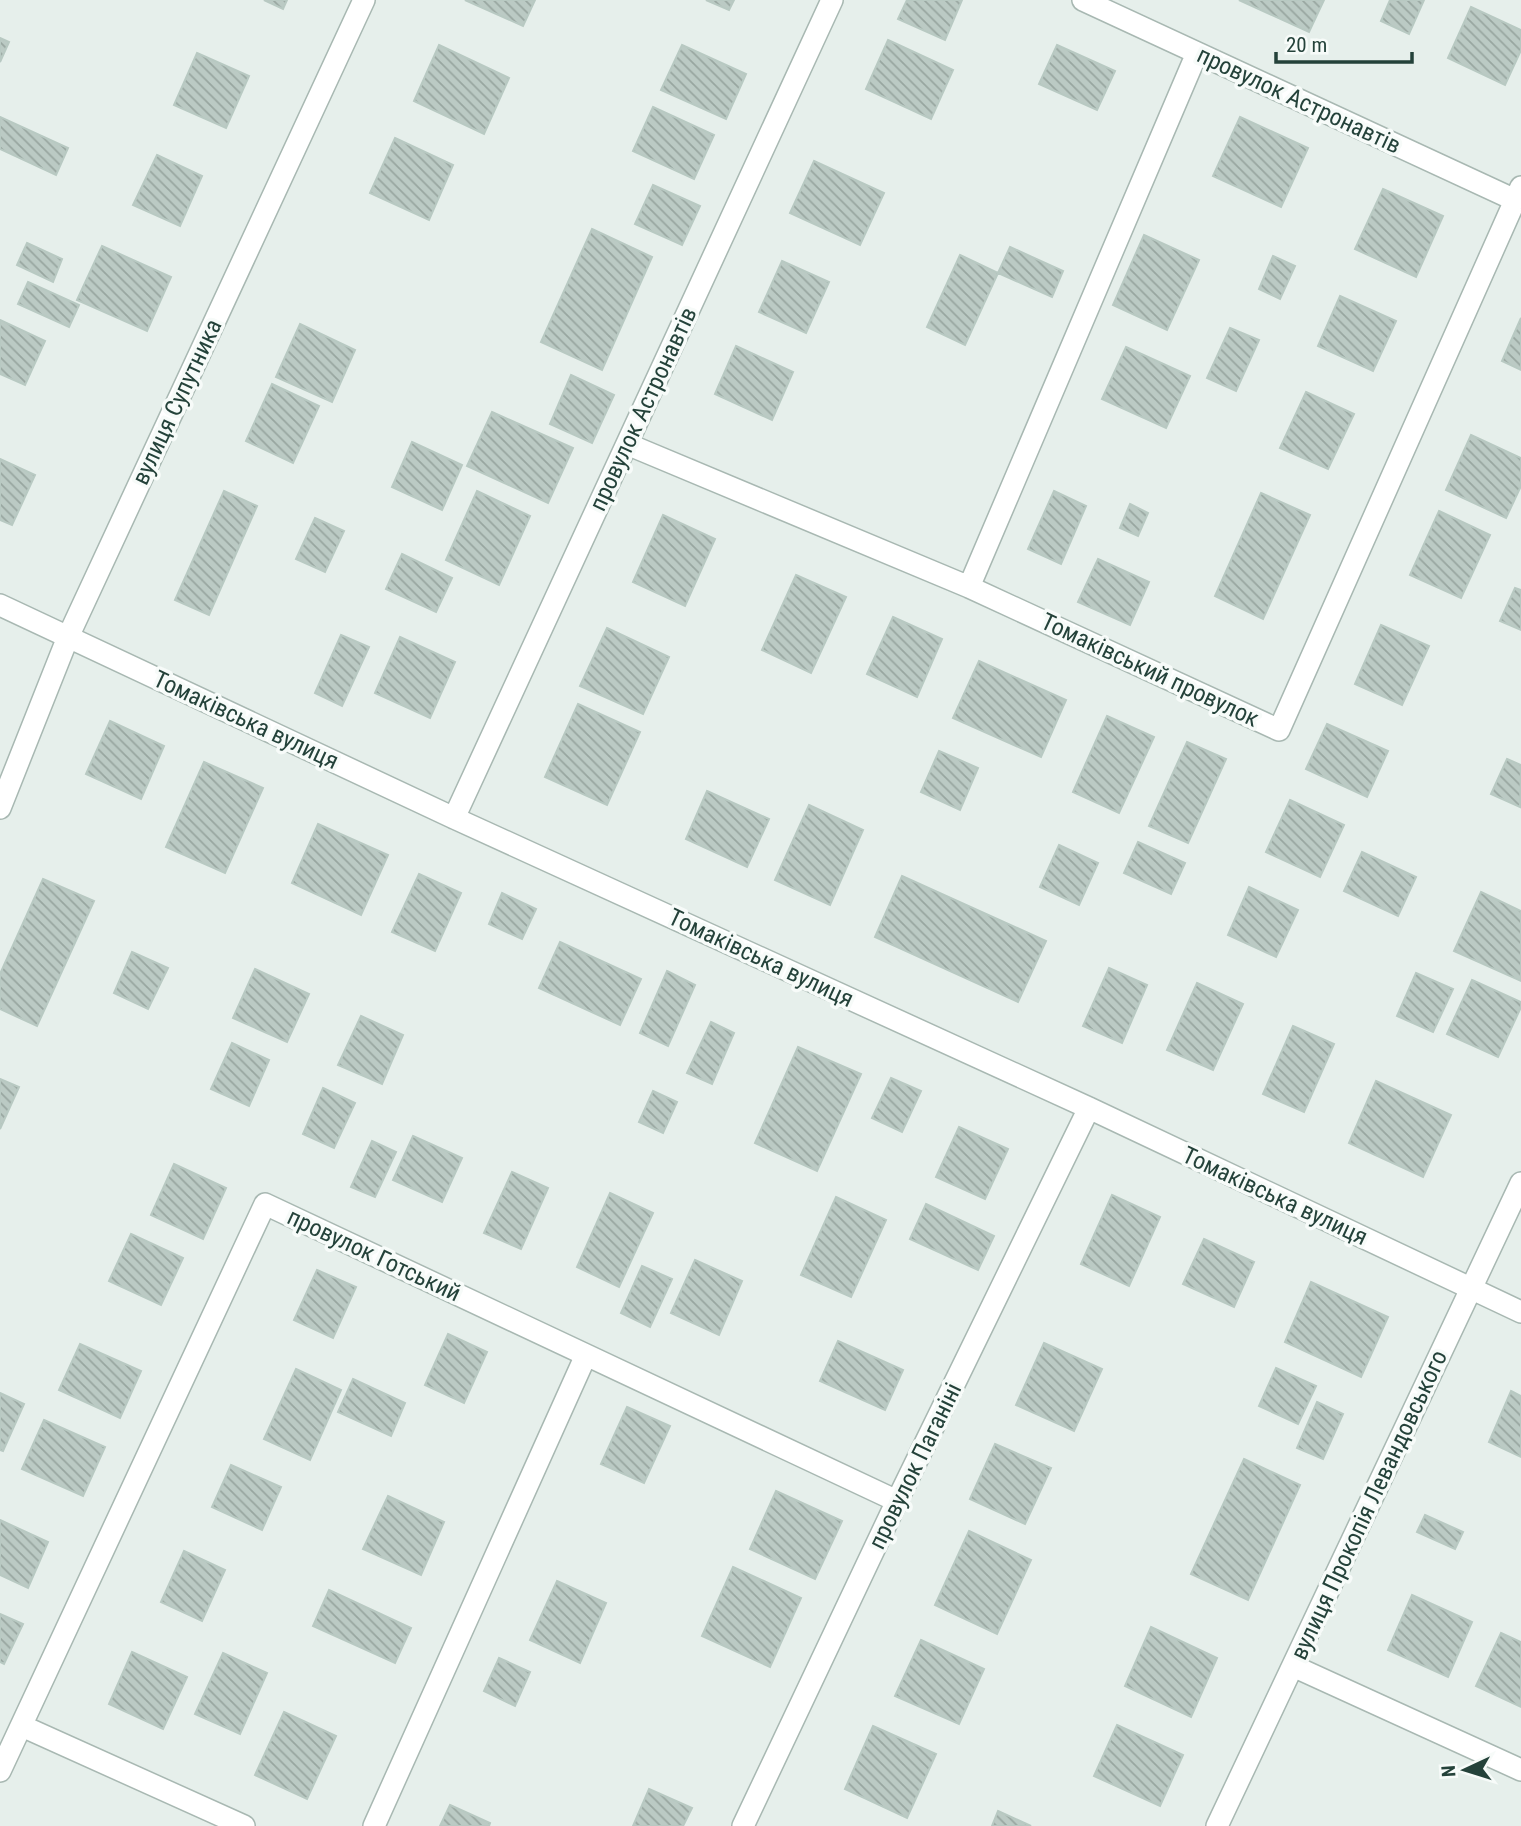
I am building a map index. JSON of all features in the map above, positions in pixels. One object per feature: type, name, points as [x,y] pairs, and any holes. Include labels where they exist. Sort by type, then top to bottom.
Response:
[{"type":"street","name":"вулиця Супутника","points":[[0,808],[68,637],[364,0]]},
{"type":"street","name":"провулок Астронавтів","points":[[454,818],[832,0]]},
{"type":"street","name":"провулок Астронавтів","points":[[1083,0],[1518,194]]},
{"type":"street","points":[[969,587],[1197,53]]},
{"type":"street","name":"Томаківський провулок","points":[[627,444],[969,587],[1279,730],[1518,194]]},
{"type":"street","name":"Томаківська вулиця","points":[[0,605],[454,818],[1089,1108],[1521,1312]]},
{"type":"street","name":"провулок Паганіні","points":[[743,1826],[897,1501],[1089,1108]]},
{"type":"street","name":"вулиця Прокопія Левандовського","points":[[1217,1826],[1521,1183]]},
{"type":"street","name":"провулок Готський","points":[[0,1770],[265,1204],[897,1501]]},
{"type":"street","points":[[374,1826],[586,1355]]},
{"type":"street","points":[[1293,1666],[1521,1770]]},
{"type":"street","points":[[22,1726],[244,1826]]},
{"type":"building","points":[[264,0],[287,0],[283,9]]},
{"type":"building","points":[[465,0],[535,0],[523,26]]},
{"type":"building","points":[[706,0],[734,0],[729,10]]},
{"type":"building","points":[[907,0],[962,0],[945,40],[898,19]]},
{"type":"building","points":[[1239,0],[1324,0],[1309,32]]},
{"type":"building","points":[[1390,0],[1424,0],[1409,34],[1381,21]]},
{"type":"building","points":[[1471,7],[1521,30],[1521,50],[1505,85],[1448,58]]},
{"type":"building","points":[[0,38],[9,42],[0,62]]},
{"type":"building","points":[[888,40],[953,70],[931,119],[866,89]]},
{"type":"building","points":[[439,45],[509,78],[484,134],[414,101]]},
{"type":"building","points":[[682,45],[746,74],[726,119],[661,90]]},
{"type":"building","points":[[1057,45],[1115,71],[1097,110],[1039,84]]},
{"type":"building","points":[[197,53],[249,76],[226,128],[174,105]]},
{"type":"building","points":[[653,107],[714,135],[694,179],[633,151]]},
{"type":"building","points":[[0,117],[68,148],[56,175],[0,149]]},
{"type":"building","points":[[1240,117],[1308,148],[1281,207],[1213,176]]},
{"type":"building","points":[[395,138],[453,165],[429,220],[370,193]]},
{"type":"building","points":[[157,155],[202,176],[180,226],[133,205]]},
{"type":"building","points":[[814,161],[884,193],[860,245],[790,213]]},
{"type":"building","points":[[653,185],[700,206],[682,245],[635,224]]},
{"type":"building","points":[[1383,189],[1443,216],[1416,277],[1355,249]]},
{"type":"building","points":[[592,229],[652,257],[602,370],[541,342]]},
{"type":"building","points":[[1144,235],[1199,260],[1167,330],[1113,305]]},
{"type":"building","points":[[27,243],[62,259],[53,282],[17,265]]},
{"type":"building","points":[[102,246],[171,277],[147,331],[77,300]]},
{"type":"building","points":[[1010,247],[1063,271],[1052,297],[998,273]]},
{"type":"building","points":[[960,255],[998,273],[965,345],[927,327]]},
{"type":"building","points":[[1273,256],[1295,266],[1280,299],[1259,289]]},
{"type":"building","points":[[782,261],[829,282],[806,333],[759,312]]},
{"type":"building","points":[[28,282],[79,305],[69,327],[18,304]]},
{"type":"building","points":[[1340,296],[1396,321],[1373,371],[1318,346]]},
{"type":"building","points":[[1521,318],[1521,370],[1502,361]]},
{"type":"building","points":[[0,320],[45,341],[25,385],[0,374]]},
{"type":"building","points":[[300,324],[355,350],[332,402],[276,377]]},
{"type":"building","points":[[1230,328],[1259,340],[1236,391],[1207,378]]},
{"type":"building","points":[[736,346],[793,372],[772,420],[715,394]]},
{"type":"building","points":[[1126,347],[1190,376],[1166,428],[1102,399]]},
{"type":"building","points":[[571,375],[614,395],[592,443],[550,424]]},
{"type":"building","points":[[272,384],[319,406],[293,463],[246,441]]},
{"type":"building","points":[[1306,392],[1354,414],[1328,469],[1280,448]]},
{"type":"building","points":[[492,412],[573,448],[548,503],[467,466]]},
{"type":"building","points":[[1471,435],[1521,458],[1521,486],[1506,518],[1446,490]]},
{"type":"building","points":[[412,442],[462,465],[442,510],[392,487]]},
{"type":"building","points":[[0,459],[35,475],[12,525],[0,520]]},
{"type":"building","points":[[224,491],[257,506],[209,615],[175,600]]},
{"type":"building","points":[[477,491],[530,516],[499,585],[446,560]]},
{"type":"building","points":[[1054,491],[1086,506],[1061,564],[1028,549]]},
{"type":"building","points":[[1261,493],[1310,515],[1263,619],[1215,596]]},
{"type":"building","points":[[1130,504],[1148,513],[1138,536],[1120,528]]},
{"type":"building","points":[[1439,511],[1490,535],[1461,598],[1410,575]]},
{"type":"building","points":[[663,515],[715,539],[685,606],[633,582]]},
{"type":"building","points":[[315,518],[344,531],[325,572],[296,559]]},
{"type":"building","points":[[402,554],[452,578],[436,612],[386,589]]},
{"type":"building","points":[[1098,559],[1149,582],[1130,625],[1078,602]]},
{"type":"building","points":[[796,575],[846,597],[811,673],[762,650]]},
{"type":"building","points":[[1515,588],[1521,590],[1521,630],[1500,621]]},
{"type":"building","points":[[893,617],[942,639],[917,697],[867,674]]},
{"type":"building","points":[[1381,625],[1429,646],[1402,705],[1355,684]]},
{"type":"building","points":[[607,628],[669,657],[643,714],[580,686]]},
{"type":"building","points":[[341,635],[369,647],[342,706],[315,693]]},
{"type":"building","points":[[400,637],[455,662],[430,718],[375,693]]},
{"type":"building","points":[[979,661],[1066,700],[1041,757],[953,718]]},
{"type":"building","points":[[578,704],[640,732],[607,805],[545,777]]},
{"type":"building","points":[[1107,716],[1154,737],[1119,813],[1073,792]]},
{"type":"building","points":[[110,721],[164,746],[141,799],[86,774]]},
{"type":"building","points":[[1327,724],[1388,751],[1367,797],[1306,769]]},
{"type":"building","points":[[1187,742],[1226,759],[1188,843],[1149,826]]},
{"type":"building","points":[[939,751],[978,768],[960,810],[921,792]]},
{"type":"building","points":[[1507,759],[1521,765],[1520,807],[1491,794]]},
{"type":"building","points":[[204,762],[263,788],[225,873],[166,847]]},
{"type":"building","points":[[707,791],[769,819],[747,867],[686,839]]},
{"type":"building","points":[[1290,800],[1344,825],[1320,877],[1266,852]]},
{"type":"building","points":[[809,805],[863,830],[830,905],[775,880]]},
{"type":"building","points":[[318,824],[388,855],[361,915],[292,883]]},
{"type":"building","points":[[1138,842],[1185,863],[1171,894],[1124,873]]},
{"type":"building","points":[[1059,845],[1098,863],[1079,905],[1040,887]]},
{"type":"building","points":[[1362,852],[1416,877],[1398,916],[1344,891]]},
{"type":"building","points":[[419,874],[461,893],[435,951],[392,932]]},
{"type":"building","points":[[902,876],[1046,941],[1018,1002],[875,937]]},
{"type":"building","points":[[43,879],[94,901],[37,1026],[0,1009],[0,974]]},
{"type":"building","points":[[1249,887],[1298,910],[1276,957],[1228,935]]},
{"type":"building","points":[[1481,892],[1521,911],[1521,981],[1454,951]]},
{"type":"building","points":[[502,893],[536,909],[522,939],[489,924]]},
{"type":"building","points":[[560,942],[641,979],[620,1025],[539,988]]},
{"type":"building","points":[[132,952],[168,968],[148,1009],[114,993]]},
{"type":"building","points":[[1109,968],[1147,985],[1122,1043],[1083,1026]]},
{"type":"building","points":[[255,969],[309,994],[287,1042],[233,1018]]},
{"type":"building","points":[[667,971],[695,985],[668,1046],[640,1033]]},
{"type":"building","points":[[1416,973],[1453,989],[1433,1032],[1397,1016]]},
{"type":"building","points":[[1472,980],[1521,1002],[1498,1057],[1447,1034]]},
{"type":"building","points":[[1197,983],[1243,1004],[1213,1070],[1167,1050]]},
{"type":"building","points":[[361,1016],[403,1035],[382,1084],[338,1065]]},
{"type":"building","points":[[711,1022],[734,1033],[712,1084],[687,1073]]},
{"type":"building","points":[[1293,1026],[1334,1044],[1304,1112],[1263,1094]]},
{"type":"building","points":[[232,1043],[269,1060],[249,1106],[211,1089]]},
{"type":"building","points":[[798,1047],[861,1074],[817,1171],[755,1143]]},
{"type":"building","points":[[891,1078],[921,1091],[902,1132],[872,1118]]},
{"type":"building","points":[[0,1079],[19,1087],[0,1129]]},
{"type":"building","points":[[1376,1081],[1451,1115],[1423,1177],[1349,1143]]},
{"type":"building","points":[[323,1088],[355,1103],[334,1148],[303,1134]]},
{"type":"building","points":[[653,1091],[677,1102],[663,1133],[639,1122]]},
{"type":"building","points":[[959,1127],[1008,1149],[985,1199],[936,1177]]},
{"type":"building","points":[[413,1136],[462,1158],[442,1202],[393,1180]]},
{"type":"building","points":[[372,1141],[396,1152],[375,1197],[351,1187]]},
{"type":"building","points":[[174,1164],[226,1188],[203,1239],[151,1215]]},
{"type":"building","points":[[512,1172],[548,1188],[521,1249],[484,1233]]},
{"type":"building","points":[[610,1193],[653,1213],[619,1287],[577,1267]]},
{"type":"building","points":[[1112,1195],[1160,1217],[1129,1286],[1081,1264]]},
{"type":"building","points":[[836,1197],[886,1220],[851,1297],[801,1275]]},
{"type":"building","points":[[926,1204],[994,1236],[978,1270],[910,1239]]},
{"type":"building","points":[[131,1234],[183,1258],[161,1305],[109,1281]]},
{"type":"building","points":[[1204,1239],[1254,1262],[1234,1307],[1183,1284]]},
{"type":"building","points":[[695,1260],[742,1281],[719,1335],[671,1313]]},
{"type":"building","points":[[642,1266],[672,1279],[650,1327],[621,1313]]},
{"type":"building","points":[[317,1270],[356,1287],[333,1338],[294,1320]]},
{"type":"building","points":[[1311,1282],[1388,1317],[1361,1377],[1285,1342]]},
{"type":"building","points":[[448,1334],[487,1352],[464,1403],[425,1385]]},
{"type":"building","points":[[838,1341],[903,1370],[885,1410],[820,1381]]},
{"type":"building","points":[[1044,1343],[1102,1369],[1074,1431],[1016,1405]]},
{"type":"building","points":[[80,1344],[141,1371],[120,1418],[59,1390]]},
{"type":"building","points":[[1276,1368],[1316,1386],[1298,1424],[1259,1406]]},
{"type":"building","points":[[296,1369],[341,1390],[310,1460],[264,1439]]},
{"type":"building","points":[[353,1379],[405,1403],[391,1436],[338,1412]]},
{"type":"building","points":[[1511,1391],[1521,1396],[1521,1457],[1489,1442]]},
{"type":"building","points":[[0,1393],[24,1404],[3,1451],[0,1450]]},
{"type":"building","points":[[1317,1402],[1343,1414],[1323,1459],[1297,1448]]},
{"type":"building","points":[[627,1407],[670,1426],[644,1483],[601,1464]]},
{"type":"building","points":[[44,1420],[105,1447],[83,1496],[22,1469]]},
{"type":"building","points":[[995,1444],[1051,1468],[1025,1524],[970,1499]]},
{"type":"building","points":[[1244,1459],[1300,1485],[1248,1600],[1191,1574]]},
{"type":"building","points":[[231,1465],[281,1487],[262,1530],[212,1507]]},
{"type":"building","points":[[776,1491],[842,1521],[815,1579],[750,1549]]},
{"type":"building","points":[[388,1496],[444,1522],[421,1575],[363,1549]]},
{"type":"building","points":[[1425,1515],[1463,1532],[1455,1549],[1417,1532]]},
{"type":"building","points":[[0,1520],[48,1542],[28,1588],[0,1575]]},
{"type":"building","points":[[969,1531],[1031,1560],[997,1634],[935,1605]]},
{"type":"building","points":[[184,1551],[225,1570],[202,1621],[161,1602]]},
{"type":"building","points":[[733,1567],[801,1598],[770,1667],[702,1636]]},
{"type":"building","points":[[557,1581],[606,1603],[580,1663],[530,1640]]},
{"type":"building","points":[[329,1590],[411,1628],[395,1663],[313,1626]]},
{"type":"building","points":[[1412,1595],[1472,1622],[1448,1677],[1388,1650]]},
{"type":"building","points":[[0,1614],[23,1624],[4,1664],[0,1662]]},
{"type":"building","points":[[1151,1627],[1217,1658],[1191,1717],[1125,1686]]},
{"type":"building","points":[[1501,1633],[1521,1642],[1521,1707],[1476,1686]]},
{"type":"building","points":[[921,1640],[984,1669],[959,1724],[895,1696]]},
{"type":"building","points":[[132,1652],[187,1677],[163,1729],[109,1704]]},
{"type":"building","points":[[223,1653],[267,1673],[240,1734],[195,1714]]},
{"type":"building","points":[[499,1658],[530,1672],[515,1706],[484,1691]]},
{"type":"building","points":[[284,1712],[336,1736],[307,1799],[255,1775]]},
{"type":"building","points":[[1117,1725],[1183,1755],[1160,1806],[1094,1776]]},
{"type":"building","points":[[873,1726],[936,1754],[907,1818],[845,1789]]},
{"type":"building","points":[[649,1789],[692,1808],[683,1826],[633,1826]]},
{"type":"building","points":[[450,1805],[490,1823],[489,1826],[440,1826]]},
{"type":"building","points":[[998,1811],[1031,1826],[992,1826]]}]
